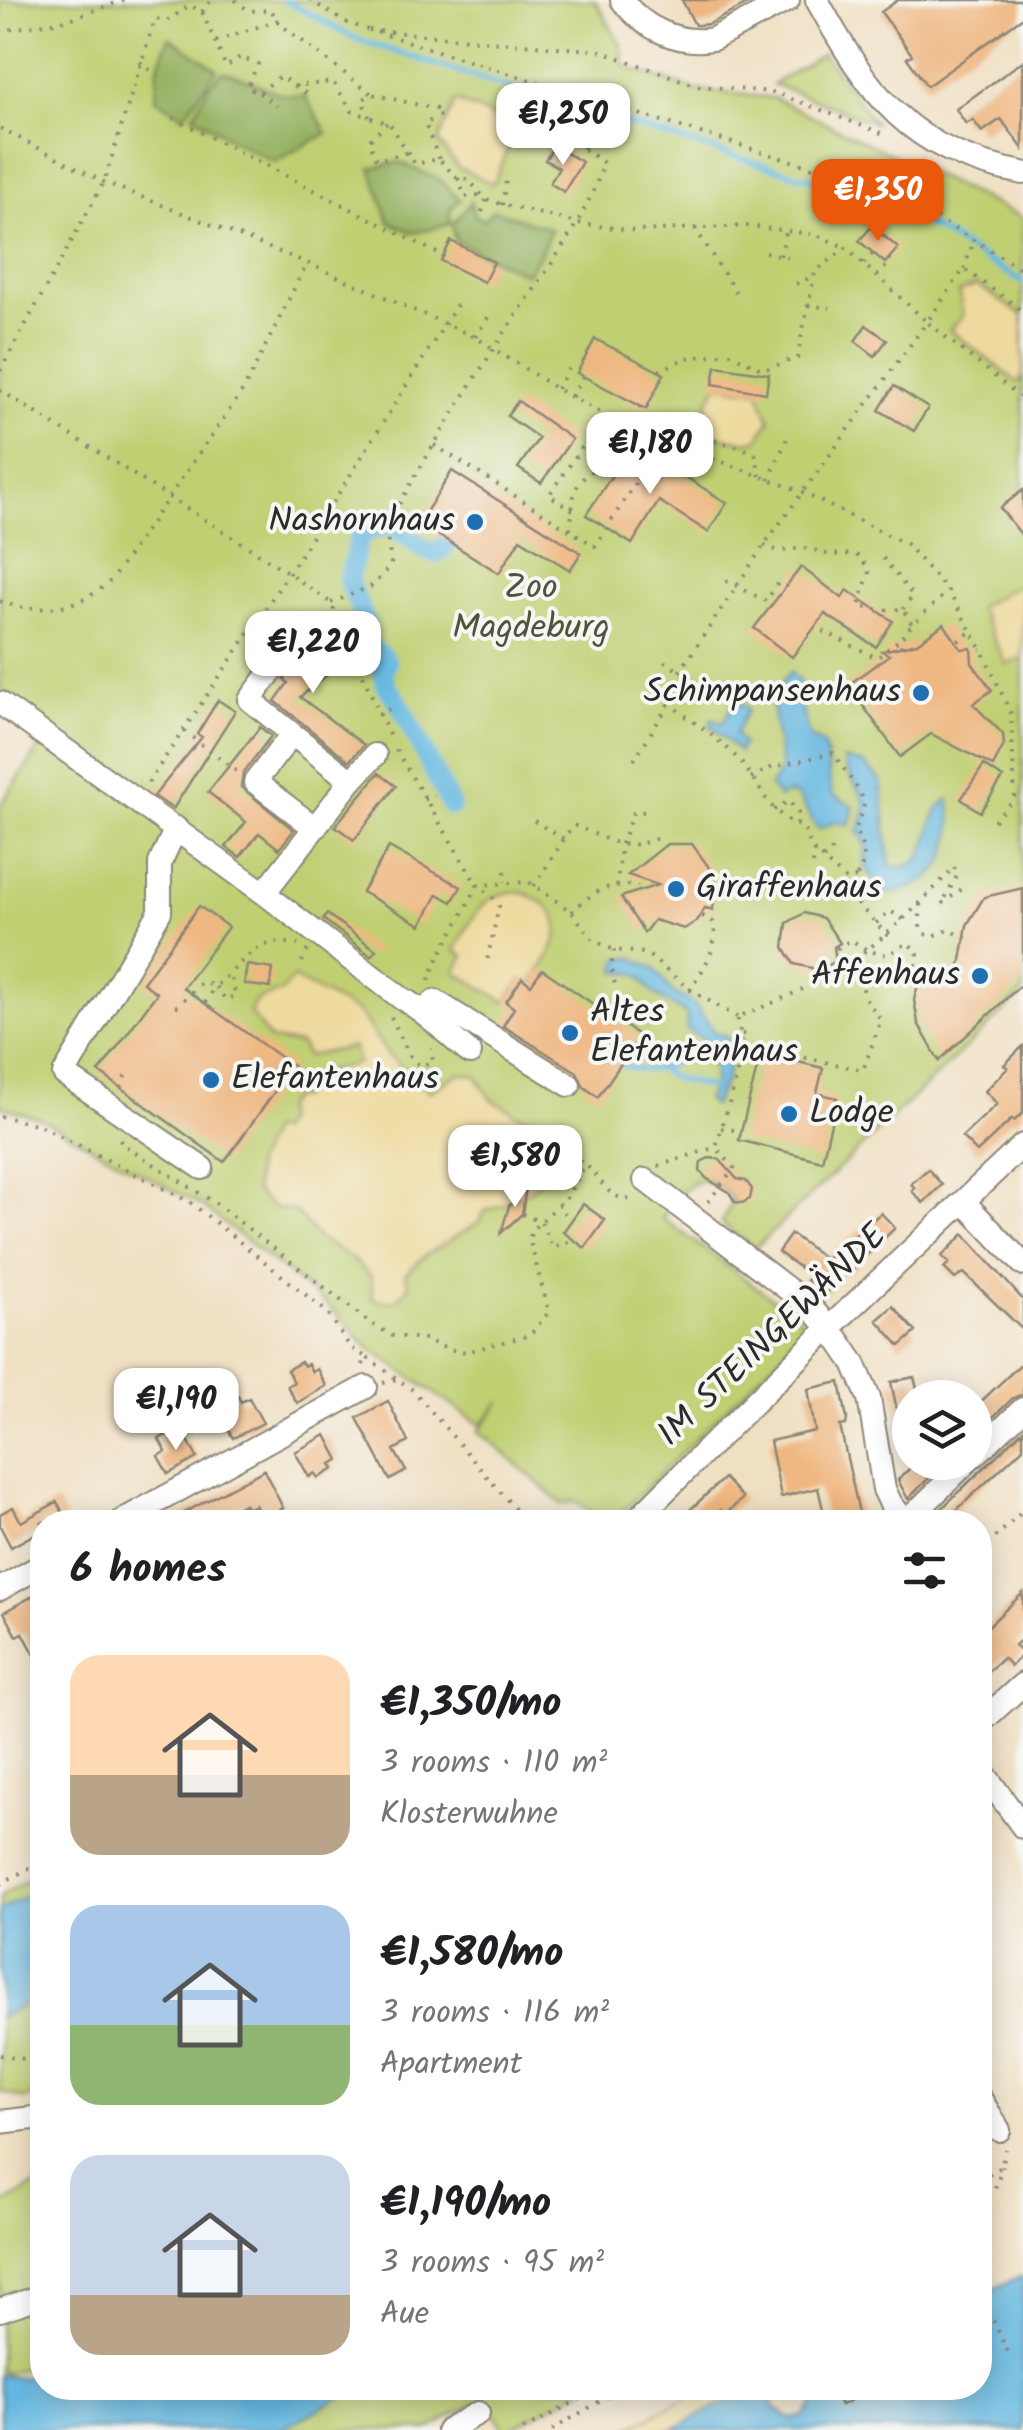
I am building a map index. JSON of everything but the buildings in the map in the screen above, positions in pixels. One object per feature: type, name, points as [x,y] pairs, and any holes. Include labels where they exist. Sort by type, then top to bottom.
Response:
[{"type":"street","points":[[622,0],[642,21],[682,39],[699,41],[712,38],[776,3]]},
{"type":"street","points":[[817,0],[865,83],[890,110],[915,130],[963,156],[1023,173]]},
{"type":"street","points":[[278,661],[250,700],[352,780]]},
{"type":"street","points":[[0,702],[176,828],[401,998],[424,1010],[434,1024],[470,1053]]},
{"type":"street","points":[[292,734],[255,782],[314,828]]},
{"type":"street","points":[[264,893],[375,756]]},
{"type":"street","points":[[176,828],[160,863],[160,912],[64,1074],[202,1168]]},
{"type":"street","points":[[424,1010],[435,1001],[569,1085]]},
{"type":"street","name":"IM STEINGEWÄNDE","points":[[646,1510],[829,1328],[1023,1145]]},
{"type":"street","points":[[646,1180],[810,1306],[829,1328],[850,1356],[865,1387],[884,1489],[896,1510]]},
{"type":"street","points":[[964,1202],[1023,1264]]},
{"type":"street","points":[[142,1510],[366,1386]]},
{"type":"street","points":[[992,1439],[1023,1409]]},
{"type":"street","points":[[918,1510],[949,1480]]},
{"type":"street","points":[[3,1579],[30,1569]]},
{"type":"street","points":[[992,1712],[1023,1684]]},
{"type":"street","points":[[992,1784],[1023,1827]]},
{"type":"street","points":[[0,2122],[30,2118]]},
{"type":"street","points":[[992,2118],[999,2130]]},
{"type":"street","points":[[0,2310],[30,2300]]},
{"type":"street","points":[[448,2430],[478,2413]]},
{"type":"path","points":[[0,31],[67,20],[124,0]]},
{"type":"path","points":[[202,12],[211,0]]},
{"type":"path","points":[[236,0],[249,11],[271,10],[338,72],[372,94],[440,110],[440,115],[425,124],[439,159],[458,178],[465,197],[481,194]]},
{"type":"path","points":[[310,0],[343,22],[596,104],[896,193],[1023,270]]},
{"type":"path","points":[[0,371],[104,182],[155,19],[167,21],[190,6],[202,12],[226,67],[240,57],[258,64],[247,87],[277,106]]},
{"type":"path","points":[[216,42],[278,20]]},
{"type":"path","points":[[369,30],[600,50],[698,86],[774,92],[902,139],[915,130]]},
{"type":"path","points":[[140,62],[154,73]]},
{"type":"path","points":[[333,82],[338,72]]},
{"type":"path","points":[[259,93],[280,76],[310,96]]},
{"type":"path","points":[[295,86],[333,82]]},
{"type":"path","points":[[333,82],[352,111],[386,123],[415,164],[439,159]]},
{"type":"path","points":[[370,117],[362,100],[372,94]]},
{"type":"path","points":[[584,149],[596,104]]},
{"type":"path","points":[[173,118],[444,256]]},
{"type":"path","points":[[386,123],[369,141],[377,160],[409,152]]},
{"type":"path","points":[[0,128],[104,182],[307,262],[475,337],[622,424],[802,492],[906,544],[948,591],[1012,714],[1015,798],[992,823]]},
{"type":"path","points":[[331,603],[366,590],[391,564],[387,534],[394,513],[433,445],[576,224],[604,163],[558,131]]},
{"type":"path","points":[[502,205],[507,174]]},
{"type":"path","points":[[458,178],[468,179],[486,200],[576,224],[635,231],[749,226],[816,235],[846,248],[928,322],[1023,399]]},
{"type":"path","points":[[482,212],[486,200]]},
{"type":"path","points":[[695,228],[738,296]]},
{"type":"path","points":[[780,256],[786,233]]},
{"type":"path","points":[[813,864],[814,852],[803,828],[774,810],[738,760],[662,698],[764,545],[928,322],[964,269],[973,242]]},
{"type":"path","points":[[659,371],[686,358],[730,353],[763,370],[797,358],[815,272],[846,248]]},
{"type":"path","points":[[765,252],[792,259]]},
{"type":"path","points":[[864,264],[873,253]]},
{"type":"path","points":[[877,276],[889,259]]},
{"type":"path","points":[[0,602],[44,610],[101,590],[123,567],[244,389],[307,262]]},
{"type":"path","points":[[964,269],[1023,312]]},
{"type":"path","points":[[796,284],[814,276]]},
{"type":"path","points":[[136,800],[289,573],[458,303]]},
{"type":"path","points":[[808,305],[830,308]]},
{"type":"path","points":[[475,337],[489,316]]},
{"type":"path","points":[[557,389],[569,368]]},
{"type":"path","points":[[572,397],[583,376]]},
{"type":"path","points":[[0,390],[331,603],[378,714],[424,800],[477,885],[499,906],[487,961]]},
{"type":"path","points":[[630,427],[640,405]]},
{"type":"path","points":[[573,510],[549,496],[604,414]]},
{"type":"path","points":[[570,530],[574,487],[580,478],[591,474],[590,464],[622,424]]},
{"type":"path","points":[[680,447],[688,437],[699,433],[709,440],[745,447],[756,455],[760,477]]},
{"type":"path","points":[[769,480],[788,434]]},
{"type":"path","points":[[433,445],[595,546],[651,459],[659,439]]},
{"type":"path","points":[[764,545],[785,553],[807,547],[830,554],[852,553],[862,558],[869,572],[859,606],[903,609],[913,596],[882,558]]},
{"type":"path","points":[[726,581],[766,601],[780,580]]},
{"type":"path","points":[[823,631],[876,658],[948,591]]},
{"type":"path","points":[[903,609],[912,625]]},
{"type":"path","points":[[958,641],[972,631]]},
{"type":"path","points":[[901,647],[902,637]]},
{"type":"path","points":[[971,652],[982,650]]},
{"type":"path","points":[[665,661],[680,672]]},
{"type":"path","points":[[634,760],[670,704]]},
{"type":"path","points":[[378,714],[392,708]]},
{"type":"path","points":[[184,732],[255,782]]},
{"type":"path","points":[[750,778],[773,767],[833,753],[864,805],[855,830],[864,844],[865,860],[856,878]]},
{"type":"path","points":[[424,800],[434,794]]},
{"type":"path","points":[[1015,798],[1023,802]]},
{"type":"path","points":[[774,810],[788,801],[798,813],[797,825]]},
{"type":"path","points":[[616,886],[621,844],[634,813],[652,811]]},
{"type":"path","points":[[534,821],[564,840]]},
{"type":"path","points":[[534,886],[573,825],[621,844],[640,846],[662,836]]},
{"type":"path","points":[[823,858],[837,845]]},
{"type":"path","points":[[814,852],[846,880],[856,878]]},
{"type":"path","points":[[737,1017],[811,987],[869,951],[954,867],[957,876],[942,904],[968,885]]},
{"type":"path","points":[[504,871],[506,882]]},
{"type":"path","points":[[856,878],[862,890],[856,902],[888,936]]},
{"type":"path","points":[[477,885],[529,882],[572,912],[592,940],[614,950],[646,953],[690,990],[737,1017],[743,1044],[716,1146]]},
{"type":"path","points":[[388,1012],[410,1056],[420,1066],[433,1062],[424,1031],[426,990],[438,956],[477,885]]},
{"type":"path","points":[[572,912],[591,893],[616,886],[638,886]]},
{"type":"path","points":[[920,904],[924,934],[933,936],[949,930],[967,938]]},
{"type":"path","points":[[876,923],[890,911],[904,920]]},
{"type":"path","points":[[690,990],[704,968],[716,934],[712,922],[701,914]]},
{"type":"path","points":[[452,919],[458,924]]},
{"type":"path","points":[[839,960],[838,948],[851,940],[869,951],[887,954],[908,942],[918,954],[914,975],[918,985]]},
{"type":"path","points":[[176,1007],[202,982],[215,986],[226,1000],[236,995],[230,975],[232,968],[272,941],[310,950],[302,962]]},
{"type":"path","points":[[614,950],[610,967],[616,989]]},
{"type":"path","points":[[743,1044],[863,1070],[881,1020],[866,1000],[854,960]]},
{"type":"path","points":[[811,987],[814,974]]},
{"type":"path","points":[[205,1003],[215,986],[230,975]]},
{"type":"path","points":[[742,1034],[752,1034]]},
{"type":"path","points":[[770,1064],[774,1050]]},
{"type":"path","points":[[120,1115],[117,1129],[122,1144],[215,1203],[356,1313],[393,1336],[424,1338],[466,1352],[530,1335],[549,1312],[529,1238],[567,1197],[585,1165]]},
{"type":"path","points":[[0,1116],[39,1126],[190,1202],[327,1312],[350,1346],[366,1357]]},
{"type":"path","points":[[721,1128],[741,1131]]},
{"type":"path","points":[[572,1154],[595,1172],[600,1185],[631,1200],[655,1167],[716,1146]]},
{"type":"path","points":[[716,1146],[734,1168],[720,1186]]},
{"type":"path","points":[[558,1203],[566,1216]]},
{"type":"path","points":[[522,1214],[541,1222],[552,1247],[569,1242]]},
{"type":"path","points":[[397,1379],[413,1390],[516,1510]]},
{"type":"path","points":[[992,1541],[1023,1511]]},
{"type":"path","points":[[0,1884],[30,1868]]},
{"type":"path","points":[[0,2056],[30,2060]]},
{"type":"path","points":[[992,2191],[1004,2163],[1005,2149],[999,2130]]},
{"type":"path","points":[[992,2174],[1004,2163]]},
{"type":"path","points":[[992,2318],[1010,2357]]},
{"type":"path","points":[[523,2430],[578,2400]]},
{"type":"path","points":[[552,2430],[602,2400]]},
{"type":"green space","name":"Zoo Magdeburg","points":[[0,0],[595,0],[621,45],[625,67],[697,90],[774,98],[1023,218],[1023,993],[754,1249],[721,1223],[733,1200],[710,1182],[686,1188],[662,1218],[810,1326],[624,1510],[589,1510],[575,1501],[562,1504],[479,1431],[500,1402],[481,1425],[370,1349],[328,1305],[202,1206],[39,1118],[0,1106],[0,805],[53,729],[0,689]]},
{"type":"green space","points":[[169,37],[217,69],[184,116],[156,99],[158,68]]},
{"type":"green space","points":[[823,54],[875,123],[773,84]]},
{"type":"green space","points":[[222,72],[280,93],[305,96],[327,133],[274,162],[228,138],[194,115],[209,86]]},
{"type":"green space","points":[[399,162],[440,180],[460,200],[450,209],[450,224],[413,233],[389,222],[371,168]]},
{"type":"green space","points":[[471,202],[475,216],[484,220],[493,210],[551,229],[526,274],[455,241],[452,225]]},
{"type":"green space","points":[[30,1878],[30,2096],[25,2099],[0,2092],[0,1896]]},
{"type":"green space","points":[[30,2189],[30,2367],[6,2373],[0,2371],[0,2206]]},
{"type":"green space","points":[[335,2400],[481,2400],[427,2430],[279,2430]]},
{"type":"green space","points":[[486,2400],[563,2400],[508,2430]]},
{"type":"sand","points":[[456,101],[517,127],[493,184],[458,167],[438,142]]},
{"type":"sand","points":[[977,285],[1023,316],[1023,376],[1018,383],[950,330],[963,316],[959,292]]},
{"type":"sand","points":[[719,385],[759,392],[770,420],[758,439],[748,442],[713,435],[706,409]]},
{"type":"sand","points":[[1023,582],[1023,658],[1006,664],[978,607]]},
{"type":"sand","points":[[518,891],[550,909],[558,930],[549,956],[531,985],[522,979],[506,1002],[455,972],[464,956],[455,950],[486,903]]},
{"type":"sand","points":[[293,978],[359,1013],[388,1055],[430,1092],[459,1073],[476,1076],[490,1098],[542,1129],[547,1137],[551,1161],[540,1181],[530,1191],[485,1211],[478,1223],[427,1254],[405,1274],[409,1285],[394,1301],[373,1299],[371,1277],[351,1258],[318,1238],[295,1211],[273,1208],[255,1191],[255,1163],[271,1129],[278,1132],[285,1121],[283,1108],[291,1098],[301,1098],[310,1076],[358,1063],[353,1047],[307,1056],[300,1044],[270,1040],[250,1013],[256,1000],[281,992]]},
{"type":"sand","points":[[682,2400],[735,2400],[671,2430],[626,2430]]},
{"type":"water","points":[[790,672],[805,688],[802,712],[810,738],[823,744],[833,795],[854,807],[849,825],[836,822],[819,829],[796,795],[779,798],[770,786],[781,768],[771,698]]},
{"type":"water","points":[[736,699],[748,709],[735,735],[743,744],[739,752],[710,725],[713,718],[722,724]]},
{"type":"water","points":[[844,759],[864,764],[881,781],[890,866],[906,866],[916,861],[923,853],[940,807],[949,799],[948,851],[932,876],[903,890],[883,894],[865,867],[866,844],[858,831],[864,800]]},
{"type":"water","points":[[631,957],[655,969],[671,991],[695,1005],[715,1033],[723,1034],[732,1043],[726,1079],[713,1106],[706,1099],[714,1086],[714,1067],[705,1061],[702,1038],[687,1030],[687,1015],[657,996],[639,976],[616,971],[619,959]]},
{"type":"water","points":[[30,1894],[30,2003],[0,2017],[0,1911]]},
{"type":"water","points":[[1023,2278],[1023,2430],[671,2430],[735,2400],[771,2400],[790,2419],[804,2416],[815,2400],[992,2400],[992,2290]]},
{"type":"water","points":[[0,2375],[30,2376],[30,2400],[335,2400],[279,2430],[0,2430]]},
{"type":"waterway","points":[[284,0],[356,39],[889,202],[1023,282]]},
{"type":"waterway","points":[[448,544],[436,553],[425,550],[396,529],[375,529],[360,535],[348,580],[364,618],[364,644],[387,664],[383,671],[386,685],[451,806]]},
{"type":"waterway","points":[[621,1065],[660,1068],[702,1046]]},
{"type":"waterway","points":[[659,1067],[676,1079],[712,1088]]},
{"type":"place","name":"Nashornhaus","points":[[475,522]]},
{"type":"place","name":"Schimpansenhaus","points":[[921,693]]},
{"type":"place","name":"Giraffenhaus","points":[[676,889]]},
{"type":"place","name":"Affenhaus","points":[[980,976]]},
{"type":"place","name":"Altes Elefantenhaus","points":[[570,1033]]},
{"type":"place","name":"Elefantenhaus","points":[[211,1080]]},
{"type":"place","name":"Lodge","points":[[789,1114]]}]
